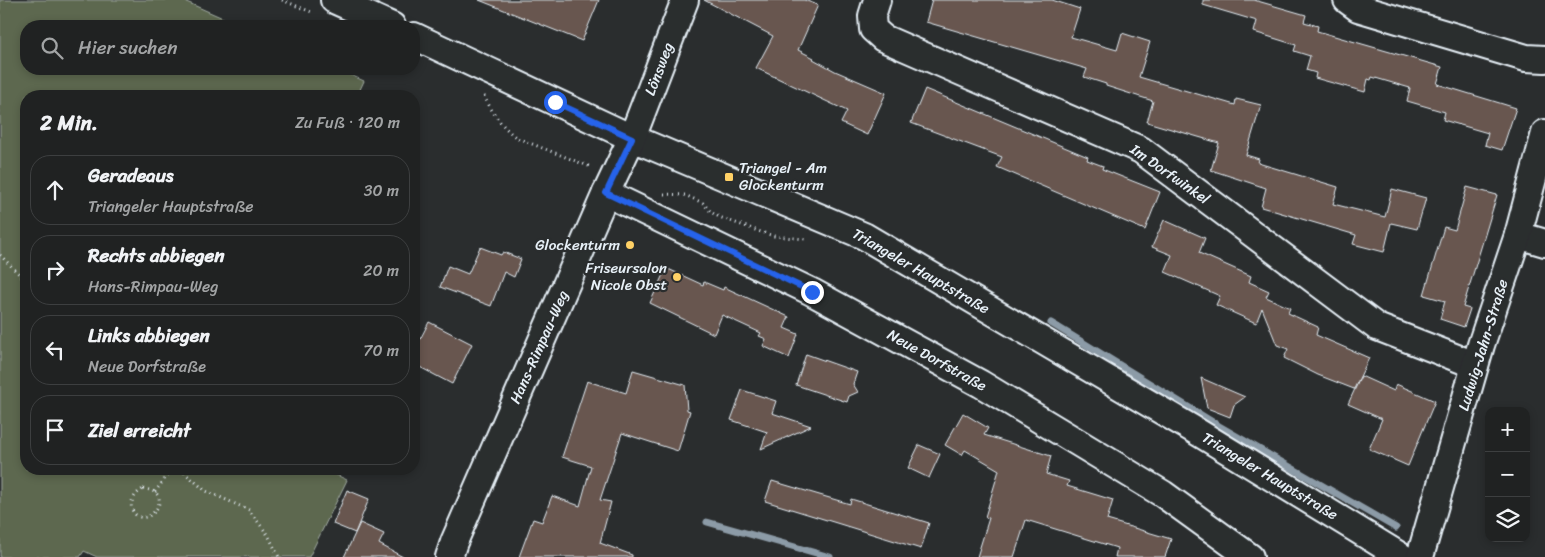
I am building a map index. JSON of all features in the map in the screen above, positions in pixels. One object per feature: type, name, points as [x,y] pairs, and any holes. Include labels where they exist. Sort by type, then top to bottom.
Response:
[{"type":"street","points":[[334,0],[360,5],[383,20]]},
{"type":"street","name":"Lönsweg","points":[[632,138],[686,0]]},
{"type":"street","name":"Im Dorfwinkel","points":[[877,0],[872,16],[873,29],[882,38],[1141,150],[1377,326],[1475,365]]},
{"type":"street","points":[[1347,0],[1358,8],[1526,58],[1545,59]]},
{"type":"street","name":"Triangeler Hauptstraße","points":[[420,39],[632,138],[864,236],[1191,428],[1402,557]]},
{"type":"street","name":"Ludwig-Jahn-Straße","points":[[1420,557],[1475,365],[1518,235],[1545,133]]},
{"type":"street","name":"Hans-Rimpau-Weg","points":[[449,557],[632,138]]},
{"type":"street","name":"Neue Dorfstraße","points":[[610,185],[972,379],[1163,494],[1250,557]]},
{"type":"street","points":[[1518,235],[1545,243]]},
{"type":"path","points":[[480,90],[499,120],[517,138],[610,185]]},
{"type":"path","points":[[748,227],[774,236],[813,240]]},
{"type":"path","points":[[0,255],[20,275]]},
{"type":"path","points":[[155,492],[168,475]]},
{"type":"path","points":[[187,475],[206,491],[249,510],[268,535],[278,557]]},
{"type":"path","points":[[143,489],[155,492],[159,496],[160,502],[157,509],[152,515],[144,518],[137,516],[132,508],[132,500],[135,493],[143,489]]},
{"type":"green space","points":[[0,0],[182,0],[227,20],[20,20],[20,75],[350,75],[364,81],[360,90],[20,90],[20,475],[337,475],[347,480],[309,557],[97,557],[84,551],[80,557],[0,557]]},
{"type":"building","points":[[479,0],[599,0],[582,41]]},
{"type":"building","points":[[704,0],[804,0],[818,5],[798,50],[835,71],[886,93],[867,135],[841,123],[847,111],[756,68],[773,36]]},
{"type":"building","points":[[932,0],[1052,0],[1080,9],[1071,37],[1117,50],[1122,33],[1150,42],[1139,77],[1235,105],[1236,99],[1261,105],[1246,155],[1259,159],[1258,163],[1338,187],[1333,204],[1385,217],[1392,189],[1426,198],[1417,229],[1391,223],[1384,252],[1353,244],[1356,235],[1261,207],[1266,188],[1211,170],[1219,143],[1147,122],[1153,101],[1084,77],[1087,69],[926,22]]},
{"type":"building","points":[[1203,0],[1254,0],[1306,15],[1304,22],[1318,26],[1317,31],[1442,67],[1437,84],[1516,108],[1502,150],[1485,145],[1488,133],[1443,120],[1445,112],[1407,101],[1410,88],[1372,77],[1371,80],[1368,79],[1365,92],[1315,78],[1316,73],[1306,70],[1310,56],[1294,51],[1296,45],[1254,32],[1257,21],[1203,5]]},
{"type":"building","points":[[925,89],[1088,157],[1087,160],[1103,166],[1102,169],[1160,192],[1145,230],[997,167],[1002,157],[911,123]]},
{"type":"building","points":[[1467,187],[1497,195],[1463,307],[1470,309],[1464,327],[1440,319],[1445,301],[1424,295],[1444,227],[1455,230]]},
{"type":"building","points":[[1164,220],[1205,238],[1199,253],[1251,276],[1249,282],[1269,291],[1266,297],[1290,308],[1288,313],[1318,327],[1316,335],[1369,358],[1354,389],[1318,375],[1284,358],[1288,349],[1277,345],[1262,308],[1256,323],[1216,305],[1220,296],[1165,272],[1172,255],[1152,247]]},
{"type":"building","points":[[480,247],[501,255],[503,252],[521,259],[514,277],[504,272],[491,306],[440,287],[448,266],[468,274]]},
{"type":"building","points":[[666,268],[703,285],[704,282],[723,290],[724,287],[789,317],[784,328],[798,334],[789,358],[763,346],[766,339],[759,336],[761,333],[722,315],[714,334],[650,303]]},
{"type":"building","points":[[429,322],[472,344],[452,384],[420,367],[420,339]]},
{"type":"building","points":[[806,354],[857,372],[853,384],[858,392],[849,396],[847,402],[796,385]]},
{"type":"building","points":[[633,370],[685,385],[687,410],[690,411],[678,451],[622,433],[600,500],[611,502],[600,543],[632,555],[632,557],[519,557],[533,519],[542,522],[552,496],[580,506],[591,466],[562,457],[587,381],[626,393]]},
{"type":"building","points":[[1361,376],[1394,391],[1396,384],[1435,401],[1408,466],[1369,449],[1382,419],[1348,404]]},
{"type":"building","points":[[1201,378],[1245,397],[1234,405],[1230,417],[1207,408]]},
{"type":"building","points":[[742,390],[776,401],[772,413],[811,426],[761,449],[767,432],[731,420]]},
{"type":"building","points":[[963,413],[988,428],[984,435],[1051,456],[1046,474],[1069,481],[1067,486],[1113,500],[1107,520],[1171,539],[1165,557],[1115,557],[1117,548],[1026,520],[1014,557],[977,557],[989,518],[985,517],[999,470],[965,450],[962,455],[945,445]]},
{"type":"building","points":[[919,445],[940,454],[929,478],[908,468]]},
{"type":"building","points":[[772,481],[850,504],[851,499],[929,523],[921,549],[765,501]]},
{"type":"building","points":[[347,490],[369,499],[355,533],[333,524]]},
{"type":"building","points":[[360,523],[384,534],[379,544],[403,557],[344,557]]},
{"type":"waterway","points":[[1051,323],[1219,426],[1396,528]]},
{"type":"waterway","points":[[707,522],[830,557]]},
{"type":"place","name":"Triangel - Am Glockenturm","points":[[729,177]]},
{"type":"place","name":"Glockenturm","points":[[630,245]]},
{"type":"place","name":"Friseursalon Nicole Obst","points":[[677,277]]},
{"type":"route","points":[[555,102],[632,138],[606,193],[812,292]]}]
